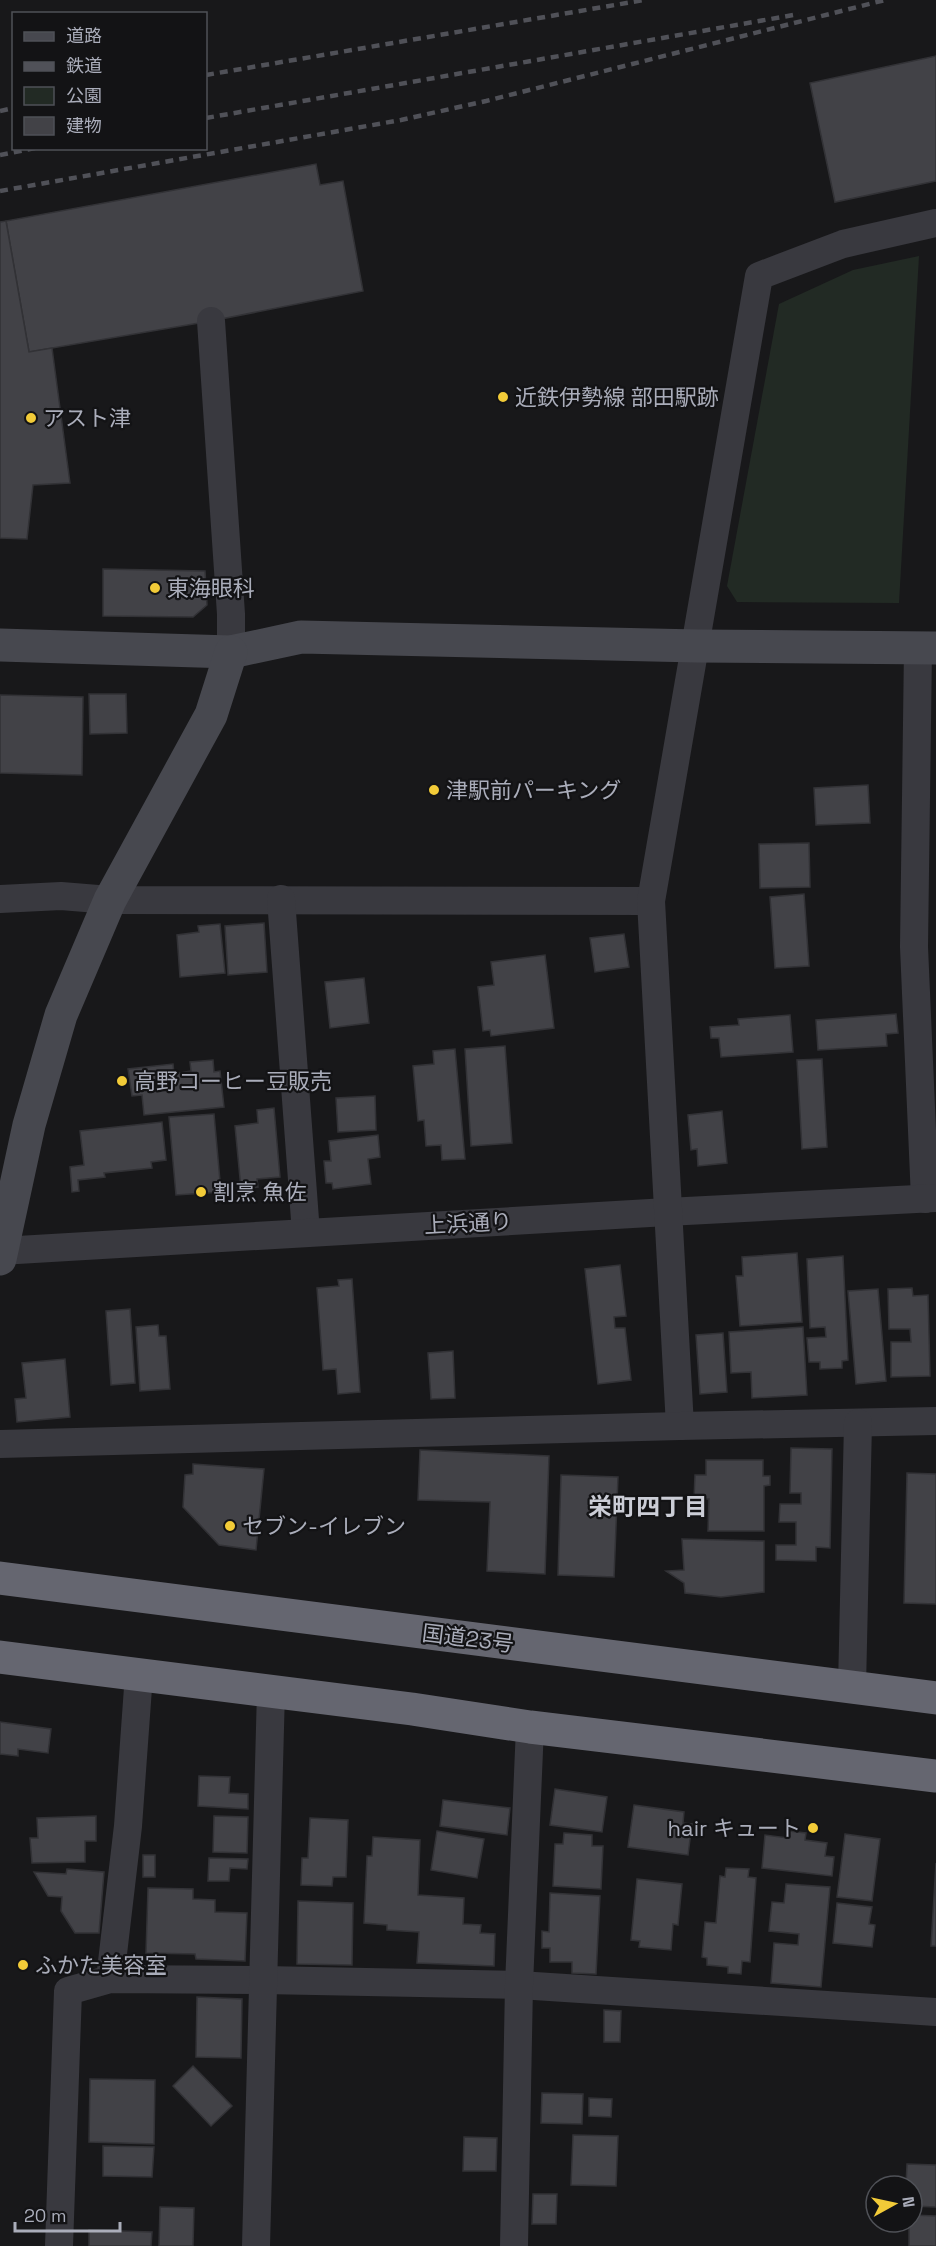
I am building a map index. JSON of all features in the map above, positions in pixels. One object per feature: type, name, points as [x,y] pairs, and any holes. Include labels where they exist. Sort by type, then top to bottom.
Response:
[{"type":"highway","name":"国道23号","points":[[0,1578],[936,1698]]},
{"type":"highway","points":[[0,1658],[271,1691],[531,1727],[936,1776]]},
{"type":"street","points":[[680,1426],[651,901],[697,646],[759,276],[843,244],[936,223]]},
{"type":"street","points":[[1,1254],[29,1125],[61,1015],[110,900],[211,715],[231,652],[231,614],[212,321]]},
{"type":"street","points":[[0,645],[231,652],[301,637],[697,646],[927,648],[914,947],[931,1198]]},
{"type":"street","points":[[0,899],[61,896],[110,900],[651,901]]},
{"type":"street","points":[[281,899],[306,1233]]},
{"type":"street","name":"上浜通り","points":[[1,1254],[306,1233],[931,1198]]},
{"type":"street","points":[[0,1444],[936,1421]]},
{"type":"street","points":[[852,1687],[858,1423]]},
{"type":"street","points":[[110,1979],[128,1826],[139,1674]]},
{"type":"street","points":[[256,2246],[271,1691]]},
{"type":"street","points":[[514,2246],[519,1985],[531,1727]]},
{"type":"street","points":[[59,2246],[68,1991],[110,1979],[519,1985],[936,2012]]},
{"type":"green space","points":[[919,256],[899,603],[737,602],[727,586],[779,304],[853,270]]},
{"type":"building","points":[[936,56],[936,181],[835,202],[810,83]]},
{"type":"building","points":[[316,164],[320,185],[343,181],[363,291],[211,321],[29,352],[6,221]]},
{"type":"building","name":"アスト津","points":[[6,221],[29,352],[52,348],[70,483],[33,485],[27,539],[0,538],[0,222]]},
{"type":"building","name":"東海眼科","points":[[103,569],[205,571],[207,605],[193,617],[103,616]]},
{"type":"building","points":[[89,694],[126,694],[127,733],[90,734]]},
{"type":"building","points":[[0,695],[83,697],[82,775],[0,773]]},
{"type":"building","points":[[868,785],[870,823],[816,825],[814,788]]},
{"type":"building","points":[[809,843],[810,887],[760,888],[759,844]]},
{"type":"building","points":[[804,894],[809,966],[775,968],[770,897]]},
{"type":"building","points":[[264,923],[267,972],[228,975],[225,926]]},
{"type":"building","points":[[220,924],[225,973],[180,977],[177,935],[199,932],[198,926]]},
{"type":"building","points":[[624,934],[629,967],[595,972],[590,938]]},
{"type":"building","points":[[545,955],[554,1028],[491,1036],[490,1030],[483,1031],[478,987],[494,985],[491,962]]},
{"type":"building","points":[[364,978],[369,1023],[330,1028],[325,982]]},
{"type":"building","points":[[896,1014],[898,1033],[886,1034],[887,1046],[818,1050],[816,1020]]},
{"type":"building","points":[[790,1015],[793,1052],[721,1057],[719,1038],[711,1038],[710,1027],[739,1025],[738,1019]]},
{"type":"building","points":[[505,1046],[512,1143],[471,1146],[465,1049]]},
{"type":"building","points":[[455,1049],[465,1159],[442,1160],[441,1145],[426,1146],[424,1120],[418,1121],[413,1066],[434,1064],[433,1051]]},
{"type":"building","points":[[822,1059],[827,1147],[802,1149],[797,1060]]},
{"type":"building","points":[[213,1060],[214,1072],[220,1071],[224,1107],[144,1115],[142,1095],[132,1096],[128,1069],[173,1064],[174,1074],[191,1071],[190,1062]]},
{"type":"building","points":[[375,1096],[376,1130],[338,1132],[336,1098]]},
{"type":"building","points":[[274,1108],[280,1177],[257,1179],[258,1187],[241,1189],[235,1126],[258,1123],[257,1110]]},
{"type":"building","points":[[722,1111],[727,1163],[698,1166],[697,1149],[691,1150],[688,1115]]},
{"type":"building","points":[[214,1114],[221,1192],[176,1195],[169,1117]]},
{"type":"building","points":[[162,1122],[166,1160],[151,1162],[152,1168],[104,1173],[105,1177],[78,1180],[79,1191],[72,1192],[70,1167],[84,1165],[80,1131]]},
{"type":"building","points":[[378,1135],[380,1157],[368,1159],[371,1184],[333,1189],[332,1183],[326,1183],[324,1161],[331,1161],[329,1141]]},
{"type":"building","points":[[797,1253],[802,1322],[740,1326],[736,1276],[743,1276],[742,1257]]},
{"type":"building","points":[[843,1256],[848,1360],[842,1361],[842,1368],[820,1369],[820,1362],[809,1362],[807,1338],[826,1337],[825,1327],[810,1328],[807,1259]]},
{"type":"building","points":[[620,1265],[626,1316],[614,1317],[615,1328],[625,1328],[631,1380],[598,1384],[585,1269]]},
{"type":"building","points":[[352,1279],[360,1392],[338,1394],[336,1369],[323,1370],[317,1288],[339,1286],[338,1280]]},
{"type":"building","points":[[912,1288],[913,1296],[928,1295],[930,1376],[891,1377],[891,1342],[911,1342],[910,1329],[889,1329],[888,1289]]},
{"type":"building","points":[[878,1289],[886,1381],[856,1384],[848,1291]]},
{"type":"building","points":[[130,1309],[135,1383],[111,1385],[106,1311]]},
{"type":"building","points":[[158,1325],[159,1336],[166,1336],[170,1389],[140,1391],[136,1327]]},
{"type":"building","points":[[803,1327],[807,1395],[752,1398],[751,1372],[731,1373],[729,1332]]},
{"type":"building","points":[[723,1333],[727,1392],[700,1394],[696,1335]]},
{"type":"building","points":[[453,1351],[455,1398],[431,1399],[428,1353]]},
{"type":"building","points":[[65,1359],[70,1417],[17,1422],[15,1399],[26,1398],[22,1363]]},
{"type":"building","points":[[791,1448],[832,1449],[830,1548],[816,1547],[816,1561],[776,1560],[776,1545],[796,1545],[796,1522],[779,1522],[780,1504],[801,1504],[801,1493],[790,1493]]},
{"type":"building","points":[[420,1450],[549,1456],[545,1574],[487,1571],[490,1502],[418,1500]]},
{"type":"building","points":[[706,1460],[763,1460],[763,1476],[770,1476],[770,1485],[764,1486],[764,1531],[708,1531],[709,1499],[694,1499],[695,1475],[706,1475]]},
{"type":"building","name":"セブン-イレブン","points":[[193,1464],[264,1469],[256,1550],[219,1545],[183,1507],[185,1475],[193,1474]]},
{"type":"building","points":[[907,1473],[936,1474],[936,1604],[904,1603]]},
{"type":"building","points":[[561,1475],[618,1477],[614,1577],[558,1575]]},
{"type":"building","points":[[682,1539],[764,1541],[764,1592],[721,1597],[685,1593],[684,1583],[666,1571],[684,1570]]},
{"type":"building","points":[[0,1722],[51,1729],[48,1753],[18,1749],[18,1756],[0,1754]]},
{"type":"building","points":[[199,1776],[230,1777],[229,1793],[248,1794],[248,1809],[198,1806]]},
{"type":"building","points":[[555,1789],[607,1797],[602,1832],[550,1825]]},
{"type":"building","points":[[443,1800],[510,1808],[507,1835],[440,1826]]},
{"type":"building","points":[[634,1805],[684,1812],[683,1823],[692,1824],[688,1855],[628,1847]]},
{"type":"building","points":[[96,1816],[96,1841],[85,1841],[85,1862],[32,1863],[30,1838],[38,1838],[37,1818]]},
{"type":"building","points":[[214,1816],[248,1817],[247,1853],[213,1852]]},
{"type":"building","points":[[310,1818],[348,1820],[346,1877],[333,1877],[332,1886],[301,1885],[302,1858],[308,1858]]},
{"type":"building","points":[[437,1831],[484,1839],[477,1878],[431,1870]]},
{"type":"building","points":[[789,1831],[806,1833],[805,1840],[827,1843],[825,1856],[834,1857],[832,1876],[762,1868],[765,1835],[788,1838]]},
{"type":"building","points":[[564,1833],[592,1835],[592,1846],[603,1846],[601,1889],[553,1886],[555,1844],[563,1844]]},
{"type":"building","points":[[845,1834],[880,1839],[872,1901],[837,1897]]},
{"type":"building","points":[[373,1837],[420,1840],[418,1895],[464,1898],[463,1924],[481,1925],[480,1933],[495,1934],[494,1966],[417,1963],[419,1932],[387,1930],[387,1925],[364,1923],[367,1856],[372,1856]]},
{"type":"building","points":[[143,1855],[155,1855],[155,1877],[143,1877]]},
{"type":"building","points":[[209,1858],[248,1859],[247,1869],[230,1868],[229,1881],[208,1881]]},
{"type":"building","points":[[936,1863],[936,1946],[931,1946]]},
{"type":"building","points":[[726,1868],[749,1869],[748,1877],[756,1878],[750,1962],[742,1961],[741,1974],[728,1973],[728,1967],[707,1965],[707,1958],[702,1957],[705,1922],[716,1923],[720,1876],[725,1877]]},
{"type":"building","points":[[67,1869],[104,1872],[99,1933],[75,1933],[61,1911],[62,1897],[48,1896],[34,1872],[66,1874]]},
{"type":"building","points":[[637,1879],[682,1884],[678,1925],[673,1924],[671,1950],[639,1947],[640,1941],[631,1940]]},
{"type":"building","points":[[786,1884],[830,1887],[821,1987],[771,1983],[774,1943],[798,1945],[799,1934],[769,1931],[772,1902],[784,1903]]},
{"type":"building","points":[[148,1888],[193,1889],[193,1899],[215,1900],[215,1912],[247,1913],[245,1961],[196,1959],[195,1954],[146,1953]]},
{"type":"building","points":[[550,1893],[600,1896],[596,1974],[572,1973],[572,1962],[550,1962],[550,1948],[542,1948],[542,1931],[549,1932]]},
{"type":"building","points":[[298,1901],[353,1903],[352,1965],[297,1964]]},
{"type":"building","points":[[837,1903],[872,1907],[869,1924],[875,1925],[872,1947],[833,1943]]},
{"type":"building","points":[[197,1997],[242,1999],[241,2058],[196,2057]]},
{"type":"building","points":[[604,2010],[621,2011],[620,2042],[604,2042]]},
{"type":"building","points":[[193,2066],[232,2106],[211,2126],[173,2086]]},
{"type":"building","points":[[90,2079],[155,2080],[154,2144],[89,2142]]},
{"type":"building","points":[[542,2093],[583,2094],[582,2124],[541,2123]]},
{"type":"building","points":[[589,2098],[612,2099],[611,2117],[589,2116]]},
{"type":"building","points":[[573,2135],[618,2136],[616,2186],[571,2185]]},
{"type":"building","points":[[464,2137],[497,2138],[496,2171],[463,2171]]},
{"type":"building","points":[[103,2146],[154,2147],[152,2177],[103,2176]]},
{"type":"building","points":[[907,2164],[936,2165],[936,2207],[924,2206],[924,2174],[907,2174]]},
{"type":"building","points":[[533,2194],[557,2194],[556,2224],[532,2224]]},
{"type":"building","points":[[160,2207],[194,2208],[193,2246],[159,2246]]},
{"type":"building","points":[[924,2216],[936,2216],[936,2246],[909,2246],[909,2234],[924,2234]]},
{"type":"building","points":[[89,2230],[152,2232],[151,2246],[89,2246]]},
{"type":"railway","points":[[207,75],[644,0]]},
{"type":"railway","points":[[0,191],[401,120],[486,101],[885,0]]},
{"type":"railway","points":[[207,118],[799,14]]},
{"type":"railway","points":[[0,111],[12,108]]},
{"type":"railway","points":[[0,155],[25,150]]},
{"type":"place","name":"近鉄伊勢線 部田駅跡","points":[[503,397]]},
{"type":"place","name":"アスト津","points":[[31,418]]},
{"type":"place","name":"東海眼科","points":[[155,588]]},
{"type":"place","name":"津駅前パーキング","points":[[434,790]]},
{"type":"place","name":"高野コーヒー豆販売","points":[[122,1081]]},
{"type":"place","name":"割烹 魚佐","points":[[201,1192]]},
{"type":"place","name":"セブン-イレブン","points":[[230,1526]]},
{"type":"place","name":"hair キュート","points":[[813,1828]]},
{"type":"place","name":"ふかた美容室","points":[[23,1965]]},
{"type":"district","name":"栄町四丁目","points":[[648,1507]]}]
